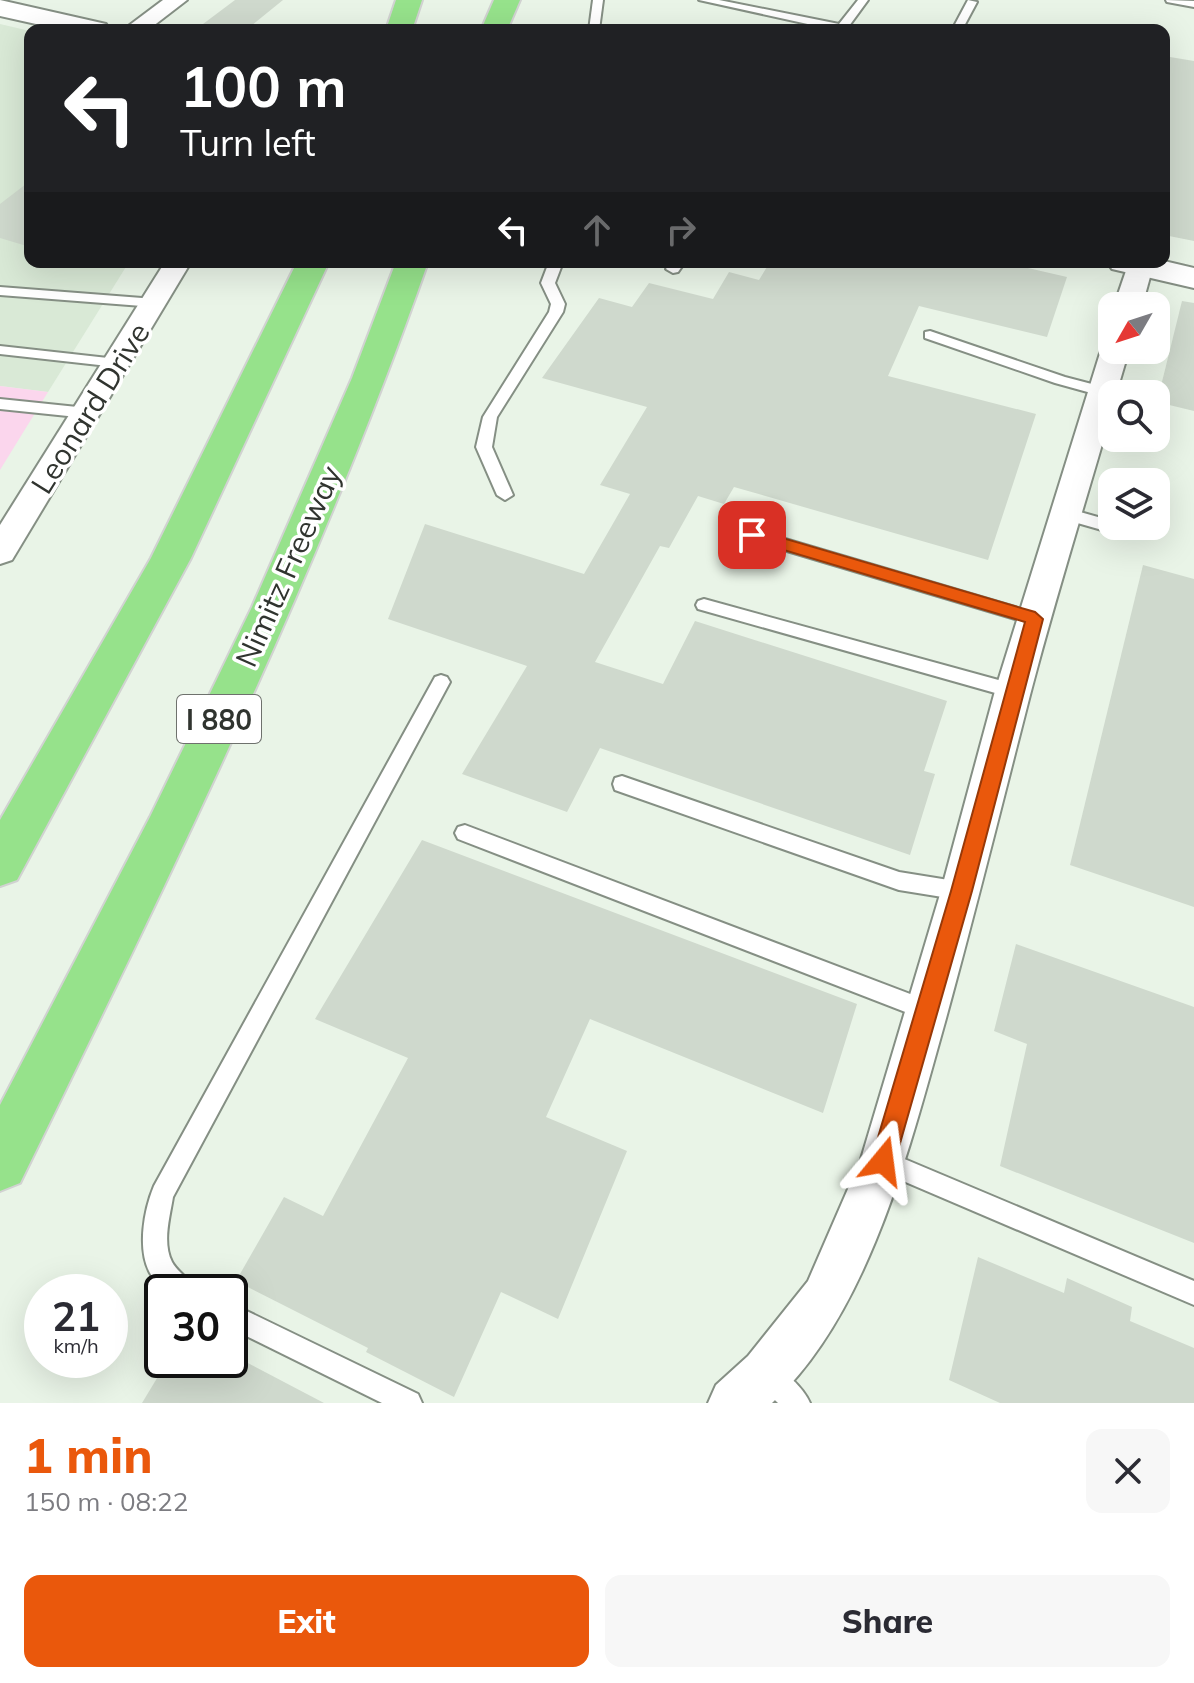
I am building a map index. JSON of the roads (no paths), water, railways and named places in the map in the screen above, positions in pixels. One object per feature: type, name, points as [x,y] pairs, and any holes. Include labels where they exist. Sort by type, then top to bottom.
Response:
[{"type":"highway","points":[[401,24],[409,0]]},
{"type":"highway","points":[[483,24],[489,0]]},
{"type":"highway","points":[[497,24],[507,0]]},
{"type":"highway","points":[[0,865],[171,558],[310,268]]},
{"type":"highway","name":"Nimitz Freeway","points":[[0,1163],[236,684],[336,456],[410,268]]},
{"type":"street","points":[[143,24],[177,0]]},
{"type":"street","points":[[4,13],[64,24]]},
{"type":"street","name":"Leonard Drive","points":[[0,552],[175,268]]},
{"type":"street","points":[[1129,292],[1132,268]]},
{"type":"street","points":[[1150,268],[1194,278]]},
{"type":"street","points":[[768,1396],[825,1298],[883,1161],[961,891],[1013,691],[1098,405]]},
{"type":"lane","points":[[595,24],[598,0]]},
{"type":"lane","points":[[708,0],[822,24]]},
{"type":"lane","points":[[849,24],[863,0]]},
{"type":"lane","points":[[1171,0],[1194,4]]},
{"type":"lane","points":[[960,24],[972,2]]},
{"type":"lane","points":[[505,495],[484,447],[490,417],[556,312],[558,304],[548,283],[554,268]]},
{"type":"lane","points":[[0,291],[155,303]]},
{"type":"lane","points":[[930,335],[1098,390]]},
{"type":"lane","points":[[0,350],[117,363]]},
{"type":"lane","points":[[2,408],[87,413]]},
{"type":"lane","points":[[1066,514],[1098,523]]},
{"type":"lane","points":[[752,535],[1035,619]]},
{"type":"lane","points":[[704,605],[1013,691]]},
{"type":"lane","points":[[167,1274],[160,1267],[155,1230],[162,1194],[441,682]]},
{"type":"lane","points":[[622,784],[899,881],[961,891]]},
{"type":"lane","points":[[465,833],[926,1010]]},
{"type":"lane","points":[[883,1161],[1194,1293]]},
{"type":"lane","points":[[248,1324],[409,1403]]}]
